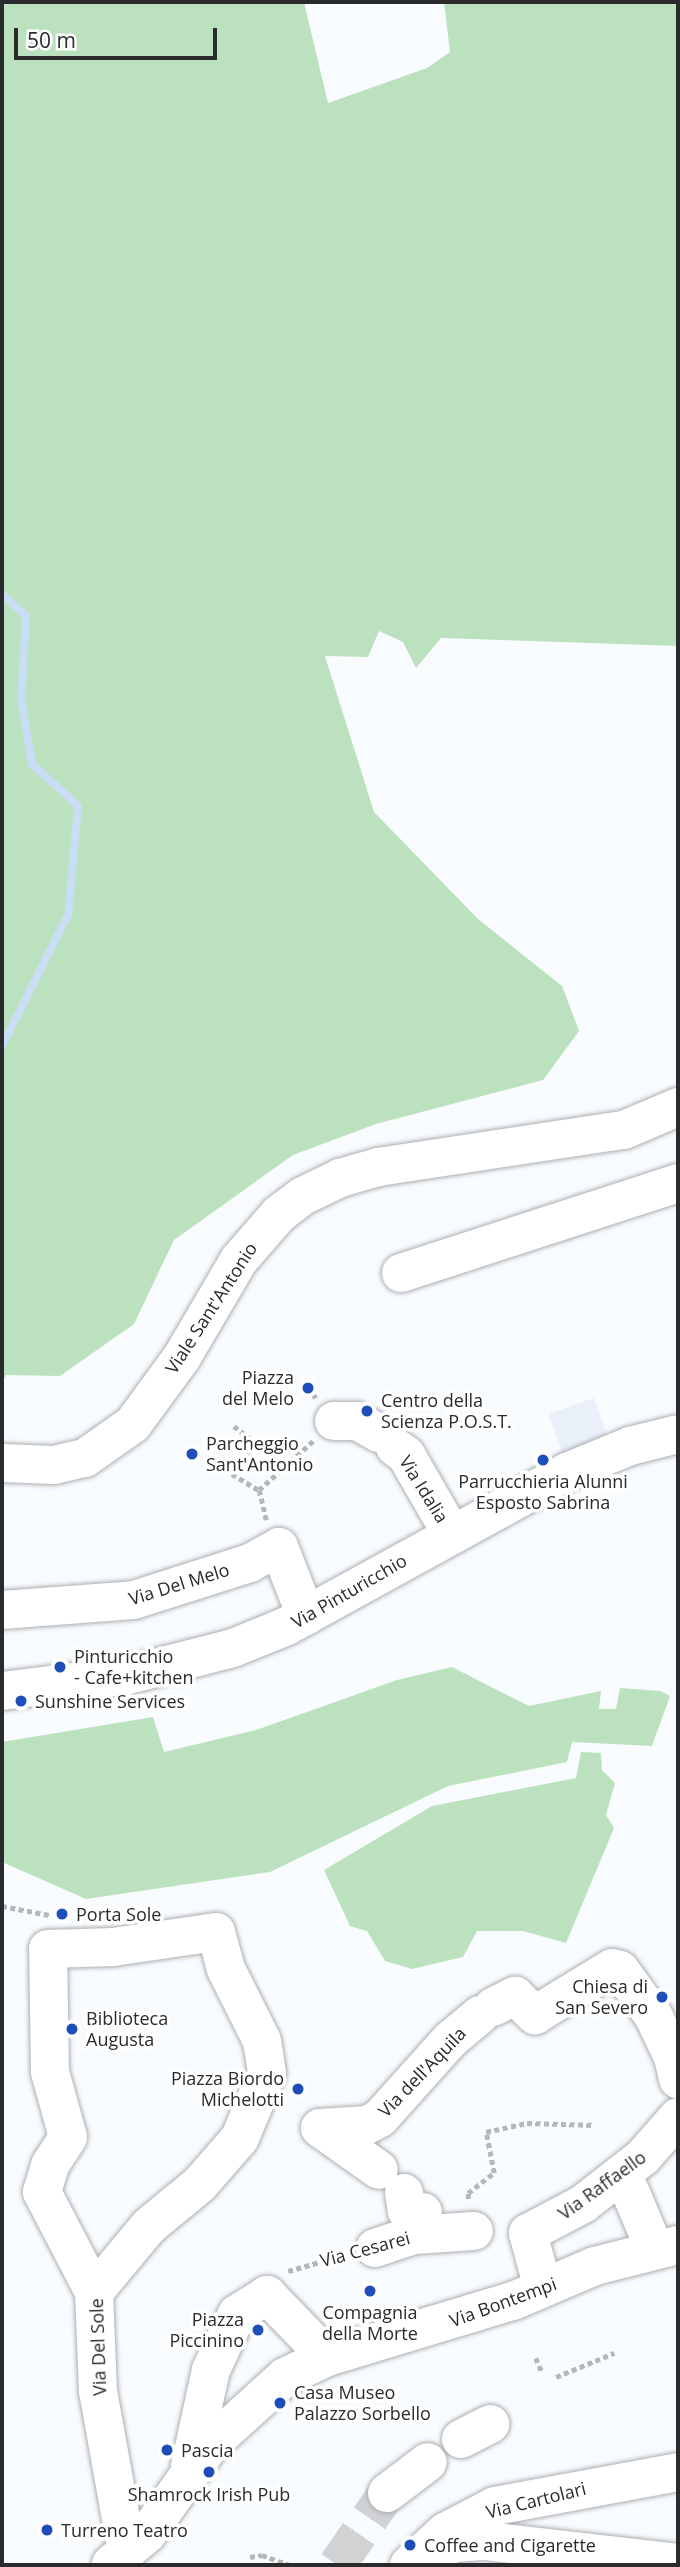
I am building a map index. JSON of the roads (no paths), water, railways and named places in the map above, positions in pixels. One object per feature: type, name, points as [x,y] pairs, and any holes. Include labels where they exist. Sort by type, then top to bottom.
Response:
[{"type":"street","name":"Viale Sant'Antonio","points":[[2,1463],[54,1465],[85,1458],[133,1424],[181,1357],[239,1260],[265,1228],[303,1196],[340,1178],[378,1167],[624,1130],[678,1107]]},
{"type":"street","points":[[401,1273],[678,1183]]},
{"type":"street","name":"Via Idalia","points":[[334,1421],[357,1421],[406,1455],[451,1532]]},
{"type":"street","name":"Via Pinturicchio","points":[[2,1691],[128,1675],[233,1648],[306,1616],[451,1532],[567,1472],[630,1446],[678,1434]]},
{"type":"street","name":"Via Del Melo","points":[[2,1610],[134,1600],[250,1563],[268,1519],[306,1616]]},
{"type":"street","name":"Via Del Sole","points":[[94,2292],[149,2226],[200,2184],[240,2138],[267,2073],[262,2041],[226,1969],[216,1932],[113,1947],[49,1932],[50,2072],[68,2137],[50,2165],[43,2192],[94,2292],[98,2391],[118,2559]]},
{"type":"street","name":"Via dell'Aquila","points":[[429,2210],[320,2128],[367,2125],[380,2118],[450,2040],[487,2011],[515,1996],[535,2015],[612,1968],[620,1970],[654,2017],[677,2063]]},
{"type":"street","name":"Via Raffaello","points":[[543,2288],[528,2233],[583,2204],[643,2157],[678,2117]]},
{"type":"street","points":[[630,2191],[666,2247]]},
{"type":"street","name":"Via Cesarei","points":[[375,2248],[429,2210]]},
{"type":"street","points":[[579,2231],[595,2266]]},
{"type":"street","name":"Via Bontempi","points":[[327,2357],[461,2318],[595,2266],[666,2247]]},
{"type":"street","points":[[118,2559],[147,2534],[189,2472],[234,2419],[285,2377],[327,2357],[267,2295],[237,2315],[211,2370],[189,2472]]},
{"type":"street","points":[[387,2493],[428,2462]]},
{"type":"street","name":"Via Cartolari","points":[[409,2565],[445,2532],[495,2506],[678,2472]]},
{"type":"street","points":[[409,2565],[454,2543],[486,2541],[556,2557],[678,2563]]},
{"type":"waterway","points":[[2,594],[26,616],[21,699],[32,764],[78,806],[68,915],[2,1046]]},
{"type":"tunnel","points":[[337,2565],[387,2493]]},
{"type":"place","name":"Piazza del Melo","points":[[308,1388]]},
{"type":"place","name":"Centro della Scienza P.O.S.T.","points":[[367,1411]]},
{"type":"place","name":"Parcheggio Sant'Antonio","points":[[192,1454]]},
{"type":"place","name":"Parrucchieria Alunni Esposto Sabrina","points":[[543,1460]]},
{"type":"place","name":"Pinturicchio - Cafe+kitchen","points":[[60,1667]]},
{"type":"place","name":"Sunshine Services","points":[[21,1701]]},
{"type":"place","name":"Porta Sole","points":[[62,1914]]},
{"type":"place","name":"Chiesa di San Severo","points":[[662,1997]]},
{"type":"place","name":"Biblioteca Augusta","points":[[72,2029]]},
{"type":"place","name":"Piazza Biordo Michelotti","points":[[298,2089]]},
{"type":"place","name":"Compagnia della Morte","points":[[370,2291]]},
{"type":"place","name":"Piazza Piccinino","points":[[258,2330]]},
{"type":"place","name":"Casa Museo Palazzo Sorbello","points":[[280,2403]]},
{"type":"place","name":"Pascia","points":[[167,2450]]},
{"type":"place","name":"Shamrock Irish Pub","points":[[209,2472]]},
{"type":"place","name":"Turreno Teatro","points":[[47,2530]]},
{"type":"place","name":"Coffee and Cigarette","points":[[410,2545]]}]
